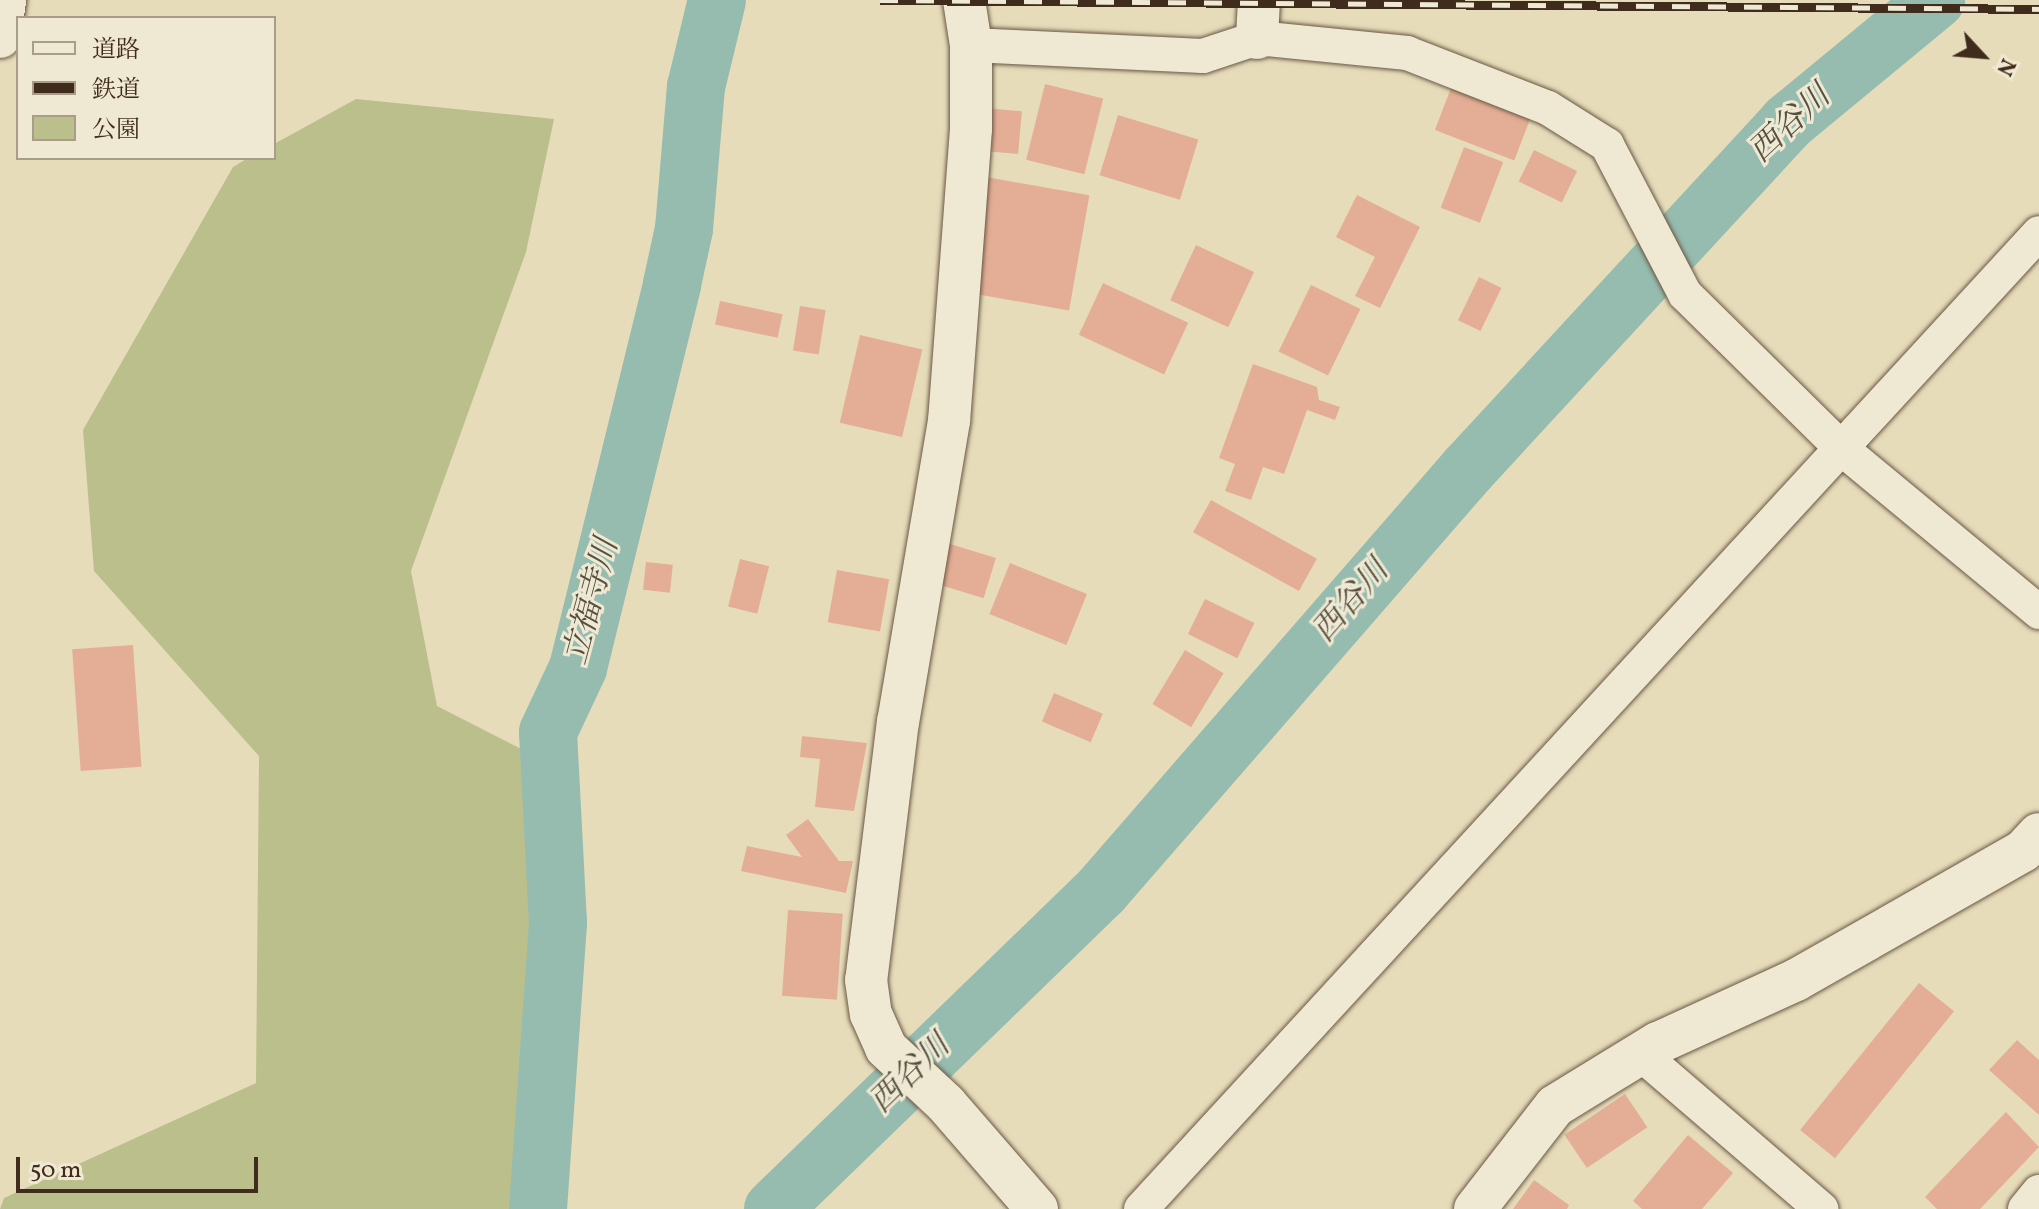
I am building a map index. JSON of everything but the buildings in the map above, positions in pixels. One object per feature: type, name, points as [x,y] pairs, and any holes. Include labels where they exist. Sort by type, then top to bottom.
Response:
[{"type":"street","points":[[0,37],[5,0]]},
{"type":"street","points":[[964,0],[971,45],[969,179],[949,421],[898,721],[866,980],[871,1014],[886,1048],[946,1104],[1037,1209]]},
{"type":"street","points":[[971,45],[1203,56],[1258,19],[1407,53],[1548,108],[1607,145],[1627,177],[1685,294],[1842,449],[2039,612]]},
{"type":"street","points":[[1141,1209],[2039,233]]},
{"type":"street","points":[[1475,1209],[1555,1106],[1641,1054],[1796,980],[2023,851],[2039,834]]},
{"type":"street","points":[[1641,1054],[1821,1209]]},
{"type":"street","points":[[2025,1209],[2039,1192]]},
{"type":"green space","points":[[356,99],[554,119],[526,252],[411,571],[437,706],[547,762],[543,935],[514,1209],[0,1209],[4,1198],[256,1083],[259,756],[94,571],[83,430],[233,167],[245,160],[276,160],[276,143]]},
{"type":"waterway","name":"立福寺川","points":[[538,1209],[558,923],[548,732],[578,668],[672,284],[684,229],[696,87],[717,0]]},
{"type":"waterway","name":"西谷川","points":[[773,1209],[1102,890],[1468,469],[1788,122],[1936,0]]},
{"type":"railway","points":[[880,0],[2039,9]]}]
